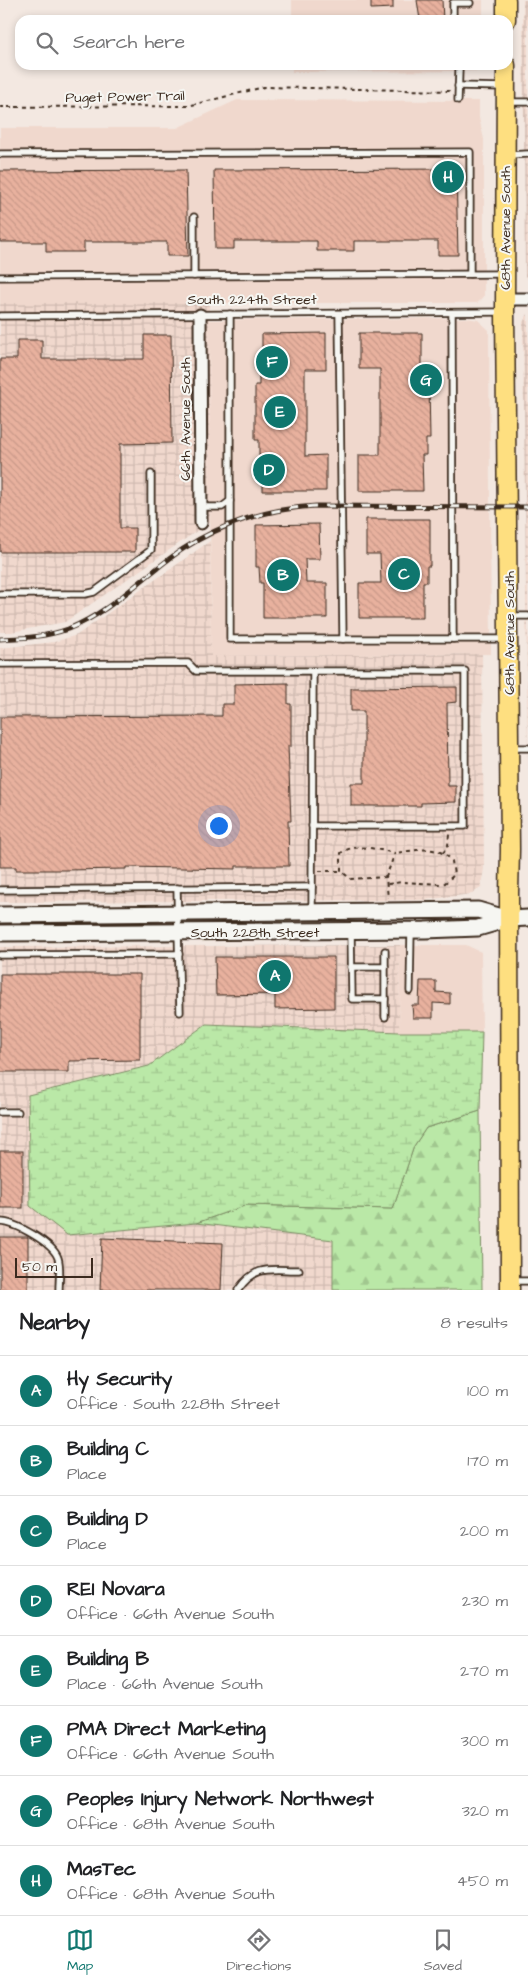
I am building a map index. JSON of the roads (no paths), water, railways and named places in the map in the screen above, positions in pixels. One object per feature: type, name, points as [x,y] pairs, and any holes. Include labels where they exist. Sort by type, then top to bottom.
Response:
[{"type":"main road","points":[[506,0],[506,15]]},
{"type":"main road","name":"68th Avenue South","points":[[506,70],[505,306],[510,748],[510,1285]]},
{"type":"main road","name":"South 228th Street","points":[[0,915],[478,910],[509,919]]},
{"type":"main road","name":"South 228th Street","points":[[0,933],[351,932],[478,928],[509,919],[528,918]]},
{"type":"street","name":"South 224th Street","points":[[505,306],[528,299]]},
{"type":"street","name":"66th Avenue South","points":[[200,315],[202,523]]},
{"type":"lane","points":[[453,15],[453,3],[470,3]]},
{"type":"lane","points":[[458,70],[458,100]]},
{"type":"lane","points":[[458,89],[506,94],[528,102]]},
{"type":"lane","points":[[0,154],[470,152],[470,274]]},
{"type":"lane","points":[[505,155],[528,154]]},
{"type":"lane","points":[[194,217],[194,276]]},
{"type":"lane","points":[[0,277],[505,274]]},
{"type":"lane","name":"South 224th Street","points":[[0,316],[452,312],[505,306]]},
{"type":"lane","points":[[452,312],[453,639]]},
{"type":"lane","points":[[230,314],[230,639],[509,639]]},
{"type":"lane","points":[[339,314],[343,639]]},
{"type":"lane","points":[[0,594],[85,594],[94,592],[151,550],[151,474]]},
{"type":"lane","points":[[201,507],[222,507],[230,501]]},
{"type":"lane","points":[[508,616],[528,616]]},
{"type":"lane","points":[[0,664],[188,664],[196,671],[465,670],[465,826],[312,826]]},
{"type":"lane","points":[[312,913],[313,671]]},
{"type":"lane","points":[[510,748],[528,748]]},
{"type":"lane","points":[[0,890],[312,887]]},
{"type":"lane","points":[[177,888],[180,1012]]},
{"type":"lane","points":[[410,991],[411,930]]},
{"type":"lane","points":[[351,932],[352,999],[385,998]]},
{"type":"lane","points":[[384,951],[385,1017]]},
{"type":"lane","points":[[0,956],[179,954]]},
{"type":"lane","points":[[351,967],[385,967]]},
{"type":"lane","points":[[0,1112],[18,1112]]},
{"type":"lane","points":[[0,1222],[18,1225],[54,1251],[59,1259],[59,1290]]},
{"type":"lane","points":[[238,1290],[244,1281],[258,1270],[299,1270]]},
{"type":"lane","points":[[510,1285],[528,1281]]},
{"type":"railway","points":[[0,639],[26,638],[68,629],[114,603],[183,549],[215,531],[263,514],[316,506],[528,507]]},
{"type":"place","name":"MasTec","points":[[448,177]]},
{"type":"place","name":"PMA Direct Marketing","points":[[272,362]]},
{"type":"place","name":"Peoples Injury Network Northwest","points":[[426,380]]},
{"type":"place","name":"Building B","points":[[280,412]]},
{"type":"place","name":"REI Novara","points":[[269,470]]},
{"type":"place","name":"Building D","points":[[404,574]]},
{"type":"place","name":"Building C","points":[[283,575]]},
{"type":"place","name":"Hy Security","points":[[275,976]]}]
